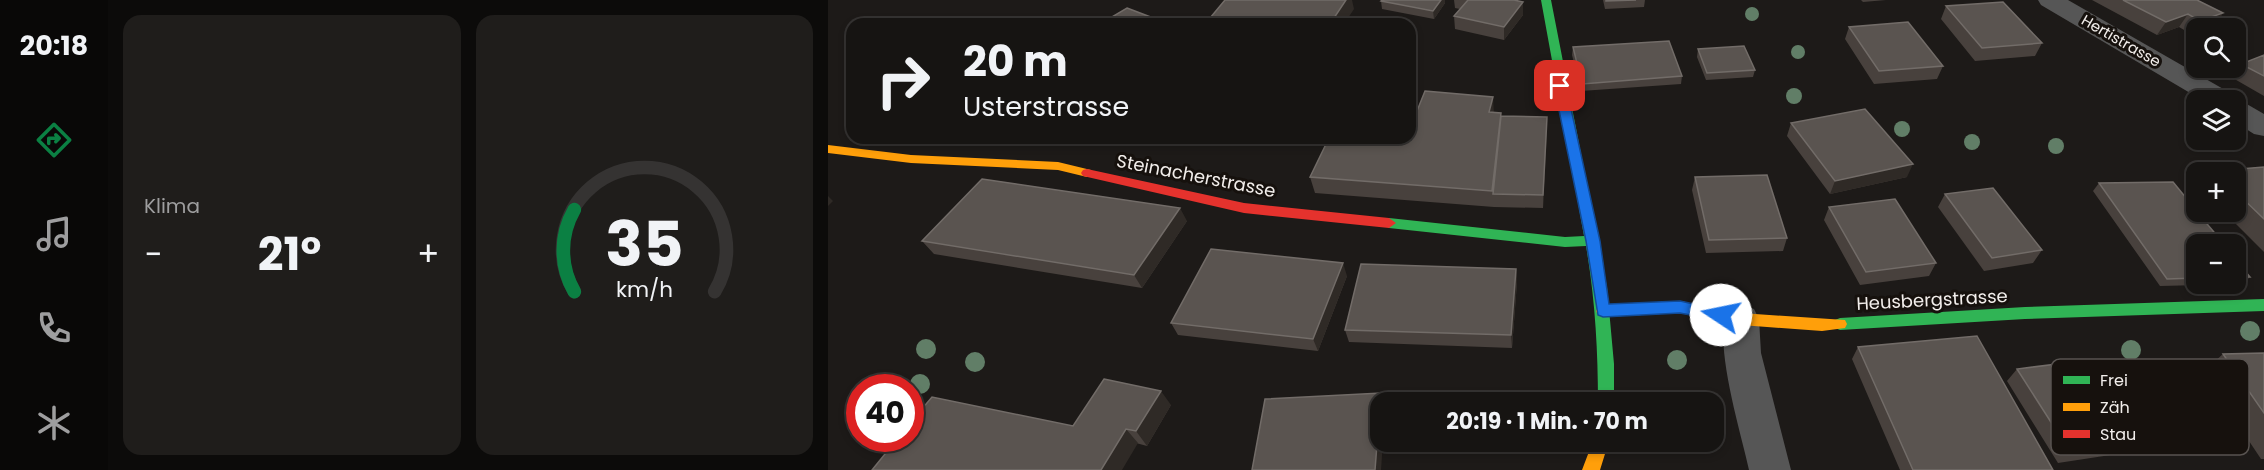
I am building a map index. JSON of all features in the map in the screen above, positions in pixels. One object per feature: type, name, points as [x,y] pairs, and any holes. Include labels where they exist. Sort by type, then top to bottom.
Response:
[{"type":"street","points":[[1546,0],[1553,26],[1555,63],[1593,241],[1603,311],[1606,392]]},
{"type":"street","name":"Hertistrasse","points":[[2050,0],[2205,90]]},
{"type":"street","points":[[2246,115],[2264,126]]},
{"type":"street","name":"Steinacherstrasse","points":[[828,149],[911,159],[1058,166],[1244,208],[1565,242],[1593,241]]},
{"type":"street","name":"Heusbergstrasse","points":[[1603,311],[1680,307],[1741,319],[1822,325],[2025,313],[2264,305]]},
{"type":"street","points":[[1741,319],[1742,353],[1770,470]]},
{"type":"building","points":[[1225,0],[1346,0],[1334,18],[1210,18]]},
{"type":"building","points":[[1382,0],[1441,0],[1433,11]]},
{"type":"building","points":[[1468,0],[1523,2],[1504,27],[1454,16]]},
{"type":"building","points":[[2123,0],[2197,0],[2223,13],[2209,18],[2195,18],[2188,14],[2166,22]]},
{"type":"building","points":[[2003,2],[2042,43],[1982,48],[1946,6]]},
{"type":"building","points":[[1127,8],[1153,18],[1110,18]]},
{"type":"building","points":[[1908,22],[1943,66],[1879,71],[1849,27]]},
{"type":"building","points":[[1669,41],[1682,76],[1582,84],[1573,47]]},
{"type":"building","points":[[1744,46],[1755,70],[1707,73],[1698,49]]},
{"type":"building","points":[[2264,55],[2264,76],[2246,67],[2246,62]]},
{"type":"building","points":[[1425,91],[1493,97],[1489,112],[1501,113],[1492,191],[1310,177],[1326,144],[1416,144],[1417,111]]},
{"type":"building","points":[[1865,109],[1913,164],[1835,181],[1791,123]]},
{"type":"building","points":[[1501,116],[1547,117],[1543,195],[1493,194]]},
{"type":"building","points":[[2264,167],[2264,219],[2246,202],[2246,168]]},
{"type":"building","points":[[1767,175],[1787,238],[1709,240],[1695,177]]},
{"type":"building","points":[[982,179],[1180,208],[1134,275],[922,241]]},
{"type":"building","points":[[2173,182],[2186,198],[2186,222],[2205,222],[2216,234],[2186,234],[2186,278],[2167,279],[2099,183]]},
{"type":"building","points":[[1993,188],[2042,250],[1992,258],[1945,194]]},
{"type":"building","points":[[1895,199],[1936,263],[1866,272],[1829,207]]},
{"type":"building","points":[[1211,249],[1343,263],[1313,339],[1171,323]]},
{"type":"building","points":[[1361,264],[1516,269],[1511,335],[1345,330]]},
{"type":"building","points":[[1977,336],[2053,470],[1913,470],[1858,347]]},
{"type":"building","points":[[2264,353],[2264,413],[2249,391],[2249,359],[2226,359],[2223,354]]},
{"type":"building","points":[[2051,365],[2051,422],[2017,369]]},
{"type":"building","points":[[1104,379],[1161,391],[1136,431],[1126,429],[1101,470],[872,470],[887,452],[924,452],[924,406],[932,397],[1073,426]]},
{"type":"building","points":[[1370,394],[1370,452],[1376,452],[1375,470],[1252,470],[1265,399]]},
{"type":"traffic: fast","points":[[1546,0],[1600,287],[1606,392]]},
{"type":"traffic: fast","points":[[1389,223],[1565,242],[1593,241]]},
{"type":"traffic: fast","points":[[1840,324],[2025,313],[2264,305]]},
{"type":"traffic: slow","points":[[828,149],[911,159],[1058,166],[1087,173]]},
{"type":"traffic: slow","points":[[1603,311],[1680,307],[1741,319],[1822,325],[1840,324]]},
{"type":"traffic: slow","points":[[1591,470],[1597,452]]},
{"type":"traffic: jam","points":[[1087,173],[1244,208],[1389,223]]},
{"type":"route","points":[[1560,86],[1593,241],[1603,311],[1680,307],[1721,315]]}]
